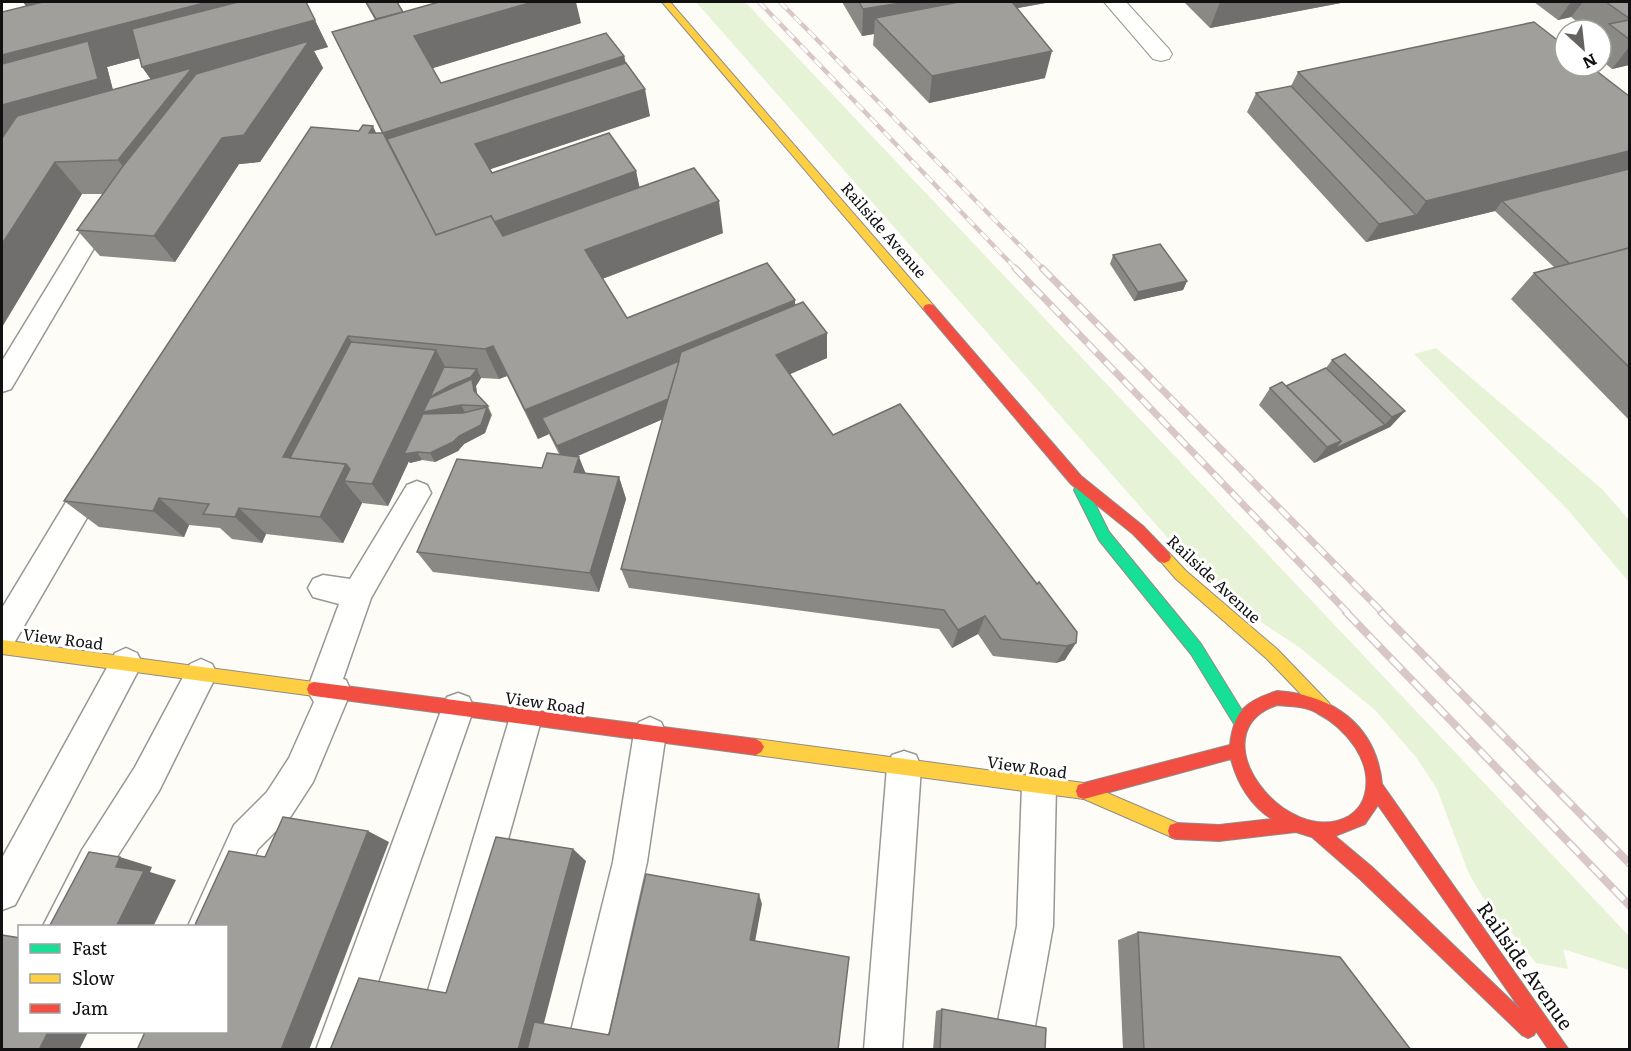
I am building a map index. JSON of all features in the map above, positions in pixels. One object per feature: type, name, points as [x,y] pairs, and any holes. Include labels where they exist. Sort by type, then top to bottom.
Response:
[{"type":"main road","name":"Railside Avenue","points":[[666,2],[1076,480],[1138,530],[1180,575],[1272,654],[1324,708]]},
{"type":"main road","name":"Railside Avenue","points":[[1076,480],[1104,536],[1196,649],[1241,722]]},
{"type":"main road","name":"View Road","points":[[2,647],[1084,791],[1178,832],[1219,833],[1293,825]]},
{"type":"main road","points":[[1277,699],[1298,699],[1324,708],[1344,721],[1363,742],[1372,764],[1375,787],[1372,800],[1362,817],[1342,828],[1318,832],[1293,825],[1267,809],[1246,781],[1234,751],[1241,722],[1253,708],[1277,699]]},
{"type":"main road","name":"View Road","points":[[1084,791],[1234,751]]},
{"type":"main road","name":"Railside Avenue","points":[[1375,787],[1560,1050]]},
{"type":"main road","name":"Railside Avenue","points":[[1318,832],[1366,873],[1548,1050]]},
{"type":"street","points":[[1115,2],[1161,54]]},
{"type":"lane","points":[[2,382],[112,200]]},
{"type":"lane","points":[[2,635],[107,460]]},
{"type":"lane","points":[[207,925],[246,837],[279,804],[301,770],[329,691],[358,593],[417,493]]},
{"type":"lane","points":[[323,588],[358,593]]},
{"type":"lane","points":[[2,892],[126,663]]},
{"type":"lane","points":[[62,925],[94,862],[147,779],[201,674]]},
{"type":"lane","points":[[335,1050],[458,708]]},
{"type":"lane","points":[[446,994],[526,717]]},
{"type":"lane","points":[[590,1031],[630,862],[650,734]]},
{"type":"lane","points":[[883,1050],[904,767]]},
{"type":"lane","points":[[1017,1026],[1035,926],[1039,785]]},
{"type":"green space","points":[[696,2],[745,2],[1629,936],[1629,970],[1563,949],[1568,969],[1536,963],[1483,898],[1469,874],[1437,789],[1416,757],[1375,710],[1299,647],[1241,609],[1188,561]]},
{"type":"green space","points":[[1436,348],[1602,489],[1629,520],[1629,582],[1568,510],[1414,354]]},
{"type":"building","points":[[43,2],[208,2],[2,55],[2,12]]},
{"type":"building","points":[[238,2],[306,2],[315,20],[142,67],[132,29]]},
{"type":"building","points":[[366,2],[397,2],[403,12],[376,19]]},
{"type":"building","points":[[439,2],[533,2],[414,36],[441,83],[606,33],[624,56],[383,133],[332,32]]},
{"type":"building","points":[[859,2],[907,2],[863,9]]},
{"type":"building","points":[[959,2],[1012,2],[1052,51],[932,76],[875,18]]},
{"type":"building","points":[[1606,2],[1629,2],[1629,18]]},
{"type":"building","points":[[1629,20],[1629,39],[1613,27],[1613,23]]},
{"type":"building","points":[[1534,22],[1553,37],[1553,78],[1606,78],[1629,96],[1629,151],[1426,201],[1298,72]]},
{"type":"building","points":[[88,41],[98,79],[2,105],[2,64]]},
{"type":"building","points":[[309,41],[244,135],[222,138],[154,236],[77,230],[123,166],[196,74]]},
{"type":"building","points":[[626,63],[645,89],[475,144],[492,173],[609,133],[636,171],[494,222],[491,216],[436,235],[387,139]]},
{"type":"building","points":[[192,68],[118,160],[55,162],[2,244],[2,138],[17,116]]},
{"type":"building","points":[[1291,86],[1416,215],[1379,224],[1256,93]]},
{"type":"building","points":[[363,125],[373,126],[369,133],[383,133],[436,235],[491,216],[503,236],[694,168],[719,201],[585,250],[627,318],[767,263],[795,300],[525,410],[493,346],[485,349],[348,336],[283,457],[346,464],[320,517],[239,508],[235,517],[203,514],[209,504],[159,498],[153,511],[64,501],[311,127],[359,131]]},
{"type":"building","points":[[1629,169],[1629,248],[1570,264],[1502,201]]},
{"type":"building","points":[[1160,244],[1187,281],[1138,292],[1113,255]]},
{"type":"building","points":[[1629,248],[1629,367],[1534,273]]},
{"type":"building","points":[[803,302],[827,333],[776,355],[833,435],[900,404],[1037,584],[1039,582],[1077,632],[1076,643],[1067,646],[1001,639],[985,616],[958,630],[944,610],[621,569],[681,352]]},
{"type":"building","points":[[351,342],[436,350],[372,484],[344,481],[350,469],[346,464],[290,458]]},
{"type":"building","points":[[1345,354],[1405,411],[1392,417],[1332,360]]},
{"type":"building","points":[[679,361],[668,399],[557,446],[542,418]]},
{"type":"building","points":[[444,367],[477,369],[471,377],[430,397]]},
{"type":"building","points":[[1326,368],[1385,425],[1334,449],[1341,441],[1286,386]]},
{"type":"building","points":[[472,379],[474,391],[488,406],[461,405],[423,412],[430,398]]},
{"type":"building","points":[[1282,382],[1341,441],[1327,447],[1270,388]]},
{"type":"building","points":[[487,407],[481,425],[459,436],[453,442],[430,453],[404,454],[423,414],[463,413]]},
{"type":"building","points":[[547,453],[579,457],[574,472],[619,477],[590,573],[417,552],[457,459],[542,468]]},
{"type":"building","points":[[283,817],[368,831],[281,1050],[137,1050],[145,1033],[228,1033],[228,925],[195,925],[229,851],[265,857]]},
{"type":"building","points":[[496,837],[573,849],[518,1050],[330,1050],[359,978],[446,993]]},
{"type":"building","points":[[89,852],[120,857],[116,867],[144,871],[117,925],[50,925]]},
{"type":"building","points":[[646,874],[759,894],[750,940],[849,957],[838,1050],[527,1050],[534,1022],[609,1035]]},
{"type":"building","points":[[1138,932],[1340,957],[1411,1050],[1144,1050]]},
{"type":"building","points":[[2,935],[18,938],[18,1033],[48,1033],[39,1050],[2,1050]]},
{"type":"building","points":[[942,1009],[1046,1028],[1045,1050],[940,1050]]},
{"type":"railway","points":[[759,2],[1017,270]]},
{"type":"railway","points":[[780,2],[1044,270]]},
{"type":"railway","points":[[1015,268],[1348,613]]},
{"type":"railway","points":[[1042,268],[1383,613]]},
{"type":"railway","points":[[1346,612],[1630,906]]},
{"type":"railway","points":[[1381,612],[1630,864]]},
{"type":"traffic: fast","points":[[1081,490],[1104,536],[1196,649],[1241,722]]},
{"type":"traffic: slow","points":[[666,2],[929,308]]},
{"type":"traffic: slow","points":[[1164,557],[1181,575],[1272,654],[1324,708]]},
{"type":"traffic: slow","points":[[2,647],[314,689]]},
{"type":"traffic: slow","points":[[756,747],[1084,791],[1176,831]]},
{"type":"traffic: jam","points":[[929,308],[1076,480],[1138,530],[1164,557]]},
{"type":"traffic: jam","points":[[314,689],[756,747]]},
{"type":"traffic: jam","points":[[1277,698],[1306,701],[1322,707],[1348,726],[1359,739],[1368,754],[1375,786],[1371,801],[1356,821],[1337,828],[1315,829],[1293,823],[1272,810],[1255,792],[1242,772],[1237,750],[1239,729],[1254,707],[1277,698]]},
{"type":"traffic: jam","points":[[1084,791],[1234,751]]},
{"type":"traffic: jam","points":[[1375,787],[1560,1050]]},
{"type":"traffic: jam","points":[[1176,831],[1219,833],[1293,825]]},
{"type":"traffic: jam","points":[[1318,832],[1366,873],[1528,1029]]}]
